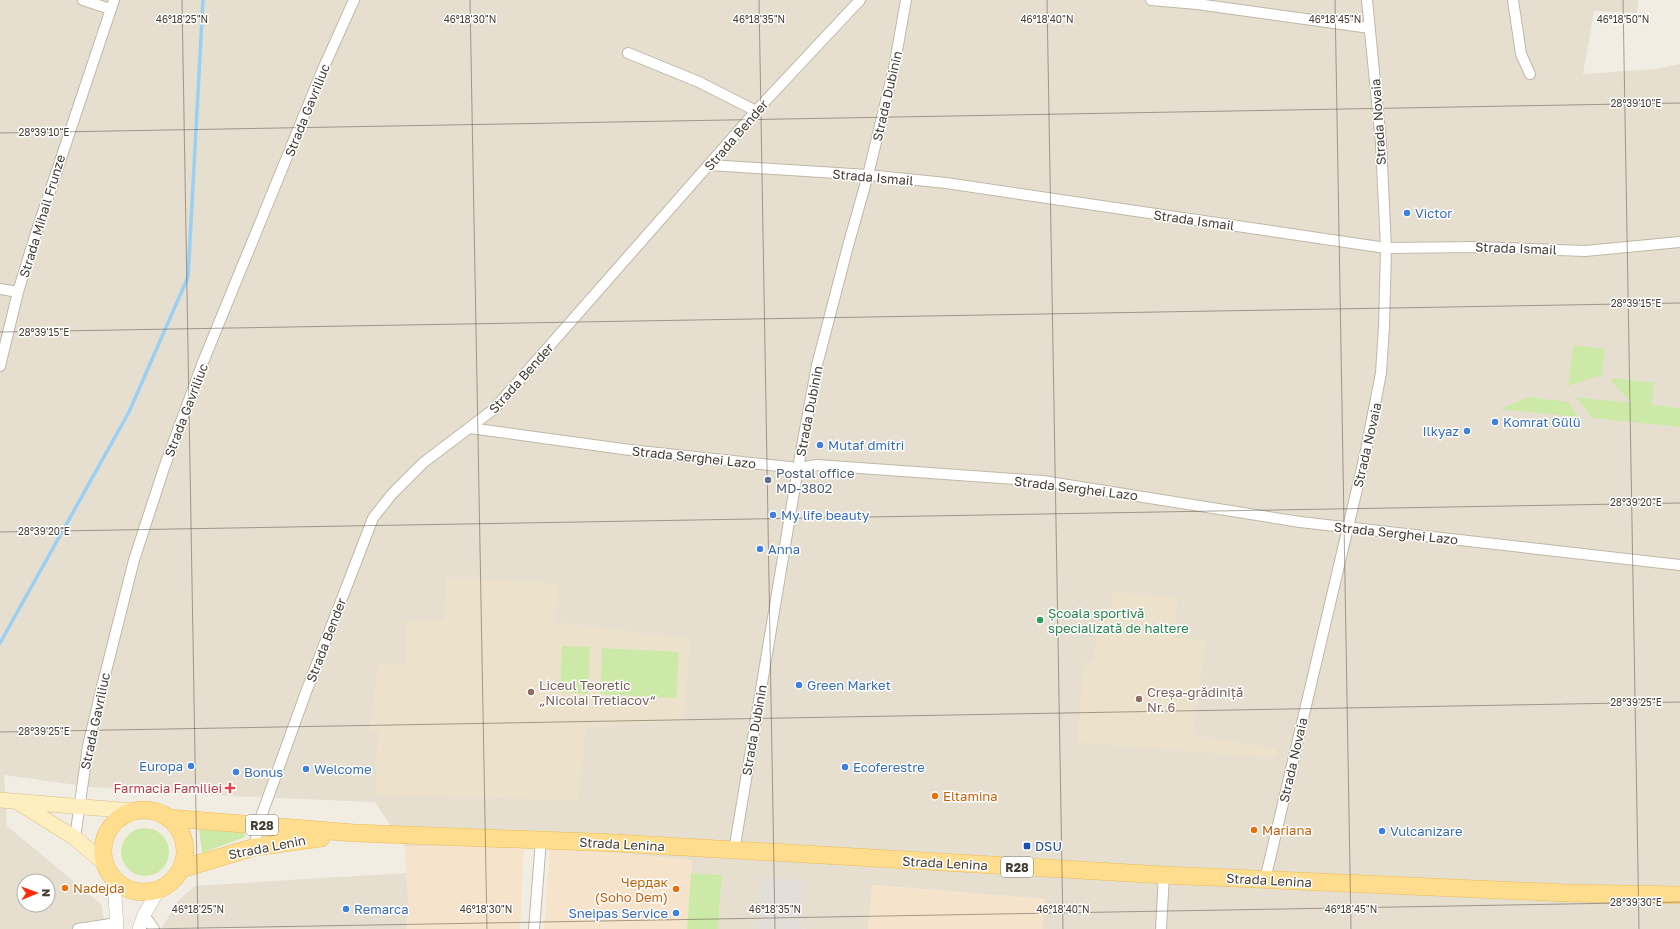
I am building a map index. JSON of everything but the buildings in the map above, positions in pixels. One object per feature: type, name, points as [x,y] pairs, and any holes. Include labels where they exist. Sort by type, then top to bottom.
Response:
[{"type":"main road","points":[[0,800],[133,811]]},
{"type":"main road","points":[[16,802],[75,838],[104,862]]},
{"type":"main road","name":"R28","points":[[114,880],[104,862],[103,850],[105,837],[116,821],[133,811],[146,809],[158,812],[169,818],[179,828],[184,841],[185,856],[181,869]]},
{"type":"main road","name":"R28","points":[[169,818],[355,833]]},
{"type":"main road","name":"Strada Lenina","points":[[355,833],[541,840],[1265,880],[1567,893],[1680,895]]},
{"type":"main road","name":"Strada Lenin","points":[[181,869],[255,847],[355,833]]},
{"type":"main road","points":[[114,880],[124,887],[135,891],[147,892],[159,889],[172,881],[181,869]]},
{"type":"street","points":[[83,0],[112,5]]},
{"type":"street","name":"Strada Gavriliuc","points":[[75,838],[88,746],[117,625],[134,560],[164,468],[203,362],[354,0]]},
{"type":"street","name":"Strada Bender","points":[[255,847],[258,825],[306,692],[373,518],[392,494],[423,463],[494,409],[514,388],[595,293],[756,111],[860,0]]},
{"type":"street","name":"Strada Dubinin","points":[[734,851],[798,468],[817,365],[868,175],[894,68],[906,0]]},
{"type":"street","points":[[1151,0],[1197,4],[1370,28]]},
{"type":"street","name":"Strada Novaia","points":[[1265,880],[1348,527],[1377,398],[1381,373],[1386,248],[1381,143],[1367,0]]},
{"type":"street","points":[[1513,0],[1521,54],[1530,74]]},
{"type":"street","name":"Strada Mihail Frunze","points":[[0,366],[18,292],[56,168],[112,5]]},
{"type":"street","points":[[628,53],[699,82],[756,111]]},
{"type":"street","name":"Strada Ismail","points":[[709,165],[868,175],[1032,195],[1386,248],[1477,247],[1585,250],[1680,242]]},
{"type":"street","points":[[0,289],[18,292]]},
{"type":"street","name":"Strada Serghei Lazo","points":[[470,428],[630,450],[798,468],[817,465],[1043,481],[1300,522],[1680,565]]},
{"type":"street","points":[[534,929],[541,840]]},
{"type":"street","points":[[1161,929],[1164,875]]},
{"type":"street","points":[[78,929],[117,926],[114,880]]},
{"type":"street","points":[[139,929],[144,915],[159,889]]},
{"type":"street","points":[[144,915],[154,929]]},
{"type":"shaded area","points":[[0,0],[1638,0],[1637,13],[1594,11],[1583,74],[1656,69],[1680,64],[1680,929],[1042,929],[1045,899],[873,885],[868,929],[804,929],[761,877],[756,929],[718,929],[722,875],[691,873],[692,860],[550,847],[404,846],[375,802],[230,796],[91,787],[4,775],[7,826],[101,904],[106,929],[0,929]]},
{"type":"shaded area","name":"Liceul Teoretic „Nicolai Tretiacov“","points":[[446,577],[559,584],[555,622],[690,639],[684,720],[586,728],[578,800],[375,795],[378,731],[369,730],[379,664],[406,664],[406,621],[444,621]]},
{"type":"shaded area","name":"Creșa-grădiniță Nr. 6","points":[[1112,592],[1177,597],[1176,638],[1206,640],[1193,735],[1277,749],[1275,758],[1077,742],[1084,662],[1093,662],[1101,607],[1112,608]]},
{"type":"shaded area","points":[[404,846],[524,846],[520,929],[406,929],[409,904]]},
{"type":"shaded area","points":[[550,847],[692,860],[687,929],[544,929]]},
{"type":"shaded area","points":[[406,873],[409,904],[406,929],[162,928],[177,902],[195,886]]},
{"type":"shaded area","points":[[760,877],[806,880],[801,926],[804,929],[756,929]]},
{"type":"shaded area","points":[[872,885],[1045,899],[1042,929],[868,929]]},
{"type":"green space","points":[[1573,345],[1605,349],[1602,375],[1568,386]]},
{"type":"green space","points":[[1612,378],[1654,383],[1652,405],[1680,408],[1680,427],[1592,418],[1576,397],[1632,403],[1612,382]]},
{"type":"green space","points":[[1529,397],[1568,402],[1579,417],[1500,409]]},
{"type":"green space","points":[[562,646],[590,647],[588,694],[560,692]]},
{"type":"green space","points":[[602,648],[679,652],[676,698],[600,694]]},
{"type":"green space","points":[[140,828],[150,828],[159,832],[165,838],[168,843],[168,861],[159,872],[150,876],[140,876],[131,872],[125,866],[121,857],[121,847],[125,838],[131,832]]},
{"type":"green space","points":[[199,829],[244,831],[245,837],[202,853]]},
{"type":"green space","points":[[691,873],[722,875],[718,929],[687,929]]},
{"type":"waterway","points":[[0,643],[129,412],[188,277],[203,0]]},
{"type":"place","name":"Victor","points":[[1407,213]]},
{"type":"place","name":"Komrat Gülü","points":[[1495,422]]},
{"type":"place","name":"Ilkyaz","points":[[1467,431]]},
{"type":"place","name":"Mutaf dmitri","points":[[820,445]]},
{"type":"place","name":"Postal office MD-3802","points":[[768,480]]},
{"type":"place","name":"My life beauty","points":[[773,515]]},
{"type":"place","name":"Anna","points":[[760,549]]},
{"type":"place","name":"Școala sportivă specializată de haltere","points":[[1040,620]]},
{"type":"place","name":"Green Market","points":[[799,685]]},
{"type":"place","name":"Liceul Teoretic „Nicolai Tretiacov“","points":[[531,692]]},
{"type":"place","name":"Creșa-grădiniță Nr. 6","points":[[1139,699]]},
{"type":"place","name":"Europa","points":[[191,766]]},
{"type":"place","name":"Ecoferestre","points":[[845,767]]},
{"type":"place","name":"Welcome","points":[[306,769]]},
{"type":"place","name":"Bonus","points":[[236,772]]},
{"type":"place","name":"Farmacia Familiei","points":[[230,788]]},
{"type":"place","name":"Eltamina","points":[[935,796]]},
{"type":"place","name":"Mariana","points":[[1254,830]]},
{"type":"place","name":"Vulcanizare","points":[[1382,831]]},
{"type":"place","name":"DSU","points":[[1027,846]]},
{"type":"place","name":"Nadejda","points":[[65,888]]},
{"type":"place","name":"Чердак (Soho Dem)","points":[[676,889]]},
{"type":"place","name":"Remarca","points":[[346,909]]},
{"type":"place","name":"Sneipas Service","points":[[676,913]]}]
